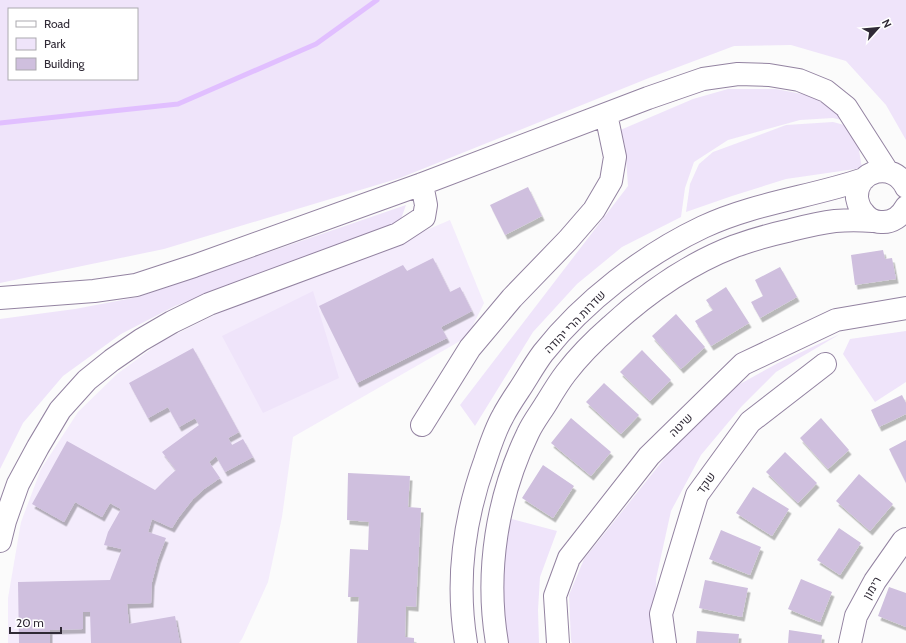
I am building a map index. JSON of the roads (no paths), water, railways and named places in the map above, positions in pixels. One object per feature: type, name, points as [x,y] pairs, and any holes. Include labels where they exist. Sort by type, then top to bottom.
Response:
[{"type":"street","points":[[0,298],[94,291],[136,285],[194,266],[422,184],[703,79],[738,74],[769,75],[799,80],[826,91],[846,107],[858,124],[887,176],[859,186],[857,194],[860,210],[873,220]]},
{"type":"street","points":[[422,425],[470,348],[512,298],[568,240],[594,210],[611,181],[615,157],[606,114]]},
{"type":"street","name":"שדרות הרי יהודה","points":[[466,643],[462,598],[462,564],[471,507],[479,477],[491,441],[502,417],[543,354],[560,333],[602,293],[631,269],[671,243],[702,227],[722,218],[750,209],[887,176]]},
{"type":"street","points":[[0,541],[5,521],[18,484],[60,410],[87,380],[141,340],[172,322],[209,304],[398,234],[424,217],[426,205],[422,184]]},
{"type":"street","points":[[497,643],[492,597],[492,566],[498,528],[508,486],[529,431],[567,372],[582,354],[622,316],[649,294],[676,276],[716,254],[734,246],[759,238],[817,224],[835,221],[890,221],[898,218],[905,210]]},
{"type":"street","name":"שיטה","points":[[558,643],[555,596],[569,558],[650,456],[743,364],[836,320],[906,308]]},
{"type":"street","name":"שקד","points":[[665,643],[661,614],[697,495],[750,422],[825,364]]},
{"type":"street","name":"רימון","points":[[850,643],[856,616],[865,599],[875,581],[906,538]]},
{"type":"waterway","points":[[0,123],[178,104],[316,44],[377,0]]}]
